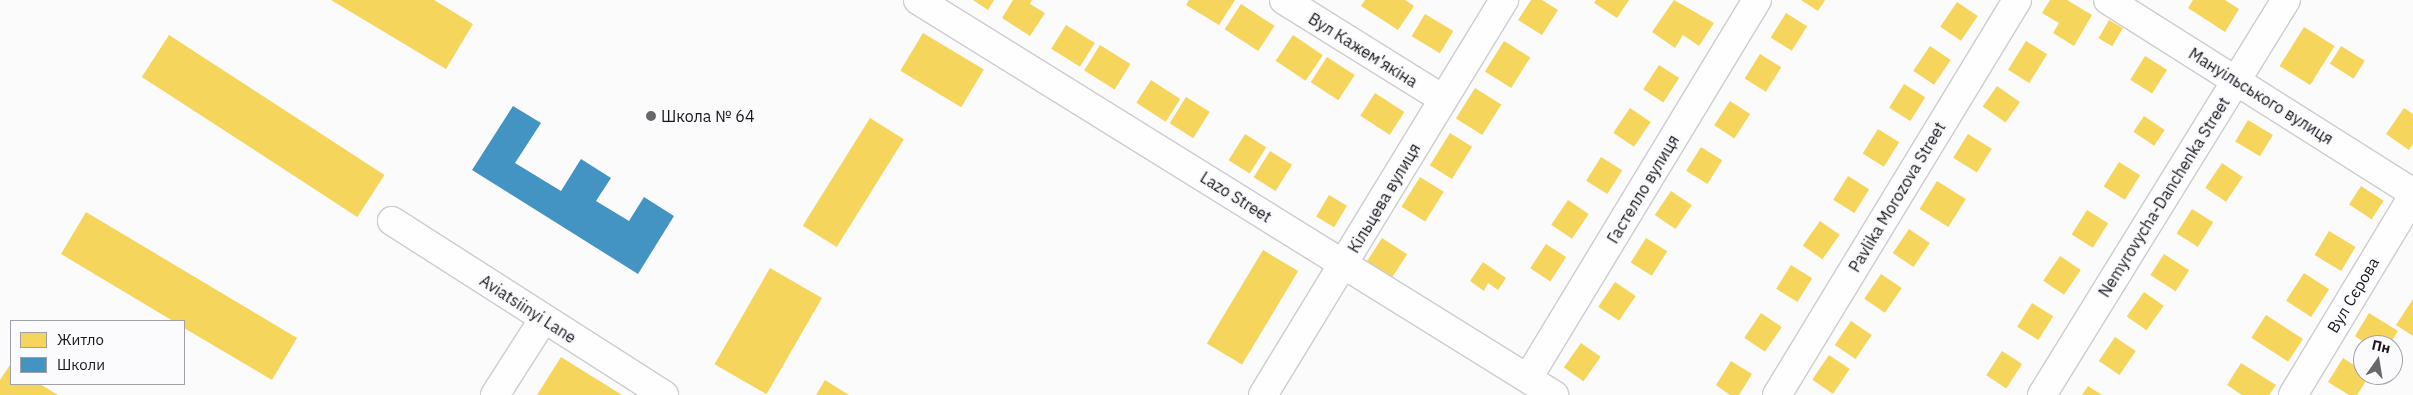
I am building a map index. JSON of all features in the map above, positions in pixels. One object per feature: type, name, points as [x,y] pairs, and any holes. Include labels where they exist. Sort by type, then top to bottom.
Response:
[{"type":"street","name":"Lazo Street","points":[[918,0],[1554,395]]},
{"type":"street","name":"Вул Кажем'якіна","points":[[1284,0],[1442,99]]},
{"type":"street","name":"Кільцева вулиця","points":[[1263,395],[1504,0]]},
{"type":"street","name":"Гастелло вулиця","points":[[1528,378],[1757,0]]},
{"type":"street","name":"Pavlika Morozova Street","points":[[1777,395],[2017,0]]},
{"type":"street","name":"Мануільського вулиця","points":[[2108,0],[2413,194]]},
{"type":"street","name":"Nemyrovycha-Danchenka Street","points":[[2042,395],[2286,0]]},
{"type":"street","name":"Вул Сєрова","points":[[2293,395],[2413,194]]},
{"type":"street","name":"Aviatsiinyi Lane","points":[[392,221],[664,395]]},
{"type":"street","points":[[495,395],[544,320]]},
{"type":"building: Житло","points":[[331,0],[434,0],[473,24],[446,69]]},
{"type":"building: Житло","points":[[973,0],[994,0],[988,10]]},
{"type":"building: Житло","points":[[1013,0],[1032,0],[1030,4],[1045,13],[1030,36],[1002,18]]},
{"type":"building: Житло","points":[[1189,0],[1235,0],[1219,25],[1186,5]]},
{"type":"building: Житло","points":[[1365,0],[1405,0],[1414,6],[1398,30],[1361,6]]},
{"type":"building: Житло","points":[[1531,0],[1542,0],[1558,10],[1542,35],[1518,20]]},
{"type":"building: Житло","points":[[1596,0],[1629,0],[1617,18],[1594,3]]},
{"type":"building: Житло","points":[[1674,0],[1714,23],[1699,46],[1683,35],[1675,48],[1652,32]]},
{"type":"building: Житло","points":[[1801,0],[1825,0],[1818,11]]},
{"type":"building: Житло","points":[[2050,0],[2067,0],[2092,15],[2074,46],[2053,33],[2059,23],[2042,13]]},
{"type":"building: Житло","points":[[2193,0],[2225,0],[2239,9],[2225,32],[2188,8]]},
{"type":"building: Житло","points":[[1957,2],[1978,16],[1961,41],[1940,27]]},
{"type":"building: Житло","points":[[1241,4],[1275,26],[1258,51],[1225,29]]},
{"type":"building: Житло","points":[[1786,13],[1807,26],[1792,51],[1771,38]]},
{"type":"building: Житло","points":[[1425,14],[1453,31],[1440,53],[1412,36]]},
{"type":"building: Житло","points":[[2109,20],[2123,28],[2112,46],[2098,38]]},
{"type":"building: Житло","points":[[1066,25],[1095,43],[1080,67],[1051,49]]},
{"type":"building: Житло","points":[[2304,27],[2335,46],[2310,85],[2280,66]]},
{"type":"building: Житло","points":[[923,33],[984,70],[961,107],[900,71]]},
{"type":"building: Житло","points":[[169,35],[385,175],[357,217],[142,77]]},
{"type":"building: Житло","points":[[1293,35],[1323,55],[1306,81],[1276,61]]},
{"type":"building: Житло","points":[[1504,41],[1530,57],[1511,88],[1485,72]]},
{"type":"building: Житло","points":[[2026,41],[2047,54],[2029,83],[2008,70]]},
{"type":"building: Житло","points":[[1100,45],[1131,64],[1115,90],[1084,70]]},
{"type":"building: Житло","points":[[1930,46],[1951,60],[1934,85],[1913,71]]},
{"type":"building: Житло","points":[[2341,46],[2365,61],[2354,79],[2330,64]]},
{"type":"building: Житло","points":[[1760,54],[1781,67],[1766,92],[1745,79]]},
{"type":"building: Житло","points":[[2145,56],[2167,70],[2152,94],[2130,80]]},
{"type":"building: Житло","points":[[1327,57],[1355,75],[1338,100],[1311,82]]},
{"type":"building: Житло","points":[[1659,65],[1679,78],[1663,102],[1643,89]]},
{"type":"building: Житло","points":[[1151,80],[1180,99],[1166,122],[1136,103]]},
{"type":"building: Житло","points":[[1904,84],[1925,97],[1910,121],[1889,108]]},
{"type":"building: Житло","points":[[1997,86],[2020,102],[2006,123],[1983,106]]},
{"type":"building: Житло","points":[[1475,88],[1501,104],[1482,135],[1456,119]]},
{"type":"building: Житло","points":[[1375,93],[1404,112],[1390,135],[1360,116]]},
{"type":"building: Житло","points":[[1186,97],[1210,112],[1193,138],[1170,123]]},
{"type":"building: Житло","points":[[1730,101],[1750,114],[1734,138],[1714,125]]},
{"type":"building: Житло","points":[[1630,108],[1651,122],[1634,147],[1613,133]]},
{"type":"building: Житло","points":[[2404,108],[2413,114],[2413,144],[2409,150],[2386,134]]},
{"type":"building: Житло","points":[[2144,116],[2165,130],[2154,146],[2133,132]]},
{"type":"building: Житло","points":[[870,118],[904,139],[837,247],[803,226]]},
{"type":"building: Житло","points":[[2248,120],[2273,135],[2260,156],[2235,141]]},
{"type":"building: Житло","points":[[1878,129],[1899,142],[1884,167],[1863,154]]},
{"type":"building: Житло","points":[[1450,133],[1472,147],[1452,179],[1430,165]]},
{"type":"building: Житло","points":[[1245,134],[1266,147],[1250,174],[1229,160]]},
{"type":"building: Житло","points":[[1968,134],[1992,149],[1977,173],[1953,158]]},
{"type":"building: Житло","points":[[1701,147],[1722,160],[1707,184],[1686,171]]},
{"type":"building: Житло","points":[[1270,151],[1292,165],[1276,191],[1254,177]]},
{"type":"building: Житло","points":[[1601,157],[1622,170],[1607,194],[1586,181]]},
{"type":"building: Житло","points":[[2119,162],[2140,175],[2125,200],[2104,187]]},
{"type":"building: Житло","points":[[2222,163],[2243,177],[2226,202],[2205,188]]},
{"type":"building: Житло","points":[[1848,176],[1869,189],[1854,213],[1833,200]]},
{"type":"building: Житло","points":[[1420,177],[1444,192],[1425,222],[1401,207]]},
{"type":"building: Житло","points":[[1937,181],[1966,199],[1948,227],[1920,209]]},
{"type":"building: Житло","points":[[2361,186],[2384,201],[2372,219],[2349,204]]},
{"type":"building: Житло","points":[[1671,191],[1692,205],[1676,229],[1655,215]]},
{"type":"building: Житло","points":[[1329,195],[1347,206],[1334,227],[1316,216]]},
{"type":"building: Житло","points":[[1568,200],[1589,214],[1572,239],[1551,225]]},
{"type":"building: Житло","points":[[2192,209],[2213,222],[2198,247],[2177,234]]},
{"type":"building: Житло","points":[[2087,210],[2108,223],[2093,248],[2072,235]]},
{"type":"building: Житло","points":[[86,212],[297,338],[272,380],[185,329],[185,320],[171,320],[61,254]]},
{"type":"building: Житло","points":[[1820,221],[1840,235],[1822,259],[1803,246]]},
{"type":"building: Житло","points":[[1909,229],[1930,243],[1914,267],[1893,253]]},
{"type":"building: Житло","points":[[2329,231],[2356,247],[2341,271],[2315,255]]},
{"type":"building: Житло","points":[[1382,238],[1407,254],[1390,280],[1365,264]]},
{"type":"building: Житло","points":[[1646,238],[1667,251],[1652,276],[1631,263]]},
{"type":"building: Житло","points":[[1546,244],[1566,257],[1550,281],[1530,268]]},
{"type":"building: Житло","points":[[1263,250],[1298,271],[1242,365],[1207,343]]},
{"type":"building: Житло","points":[[2164,254],[2189,270],[2176,291],[2150,275]]},
{"type":"building: Житло","points":[[2060,256],[2081,270],[2064,295],[2043,281]]},
{"type":"building: Житло","points":[[1483,262],[1506,278],[1498,290],[1488,283],[1484,291],[1470,281]]},
{"type":"building: Житло","points":[[1791,265],[1812,278],[1797,302],[1776,289]]},
{"type":"building: Житло","points":[[770,268],[822,298],[766,394],[714,364]]},
{"type":"building: Житло","points":[[2304,273],[2329,289],[2311,317],[2286,301]]},
{"type":"building: Житло","points":[[1881,274],[1902,288],[1885,313],[1864,299]]},
{"type":"building: Житло","points":[[1615,282],[1636,296],[1619,321],[1598,307]]},
{"type":"building: Житло","points":[[2144,292],[2164,306],[2146,330],[2127,317]]},
{"type":"building: Житло","points":[[2413,299],[2413,336],[2396,325]]},
{"type":"building: Житло","points":[[2032,303],[2053,316],[2038,340],[2017,327]]},
{"type":"building: Житло","points":[[1761,313],[1782,327],[1765,352],[1744,338]]},
{"type":"building: Житло","points":[[2369,313],[2398,331],[2395,335],[2356,335]]},
{"type":"building: Житло","points":[[2266,315],[2303,339],[2288,362],[2251,338]]},
{"type":"building: Житло","points":[[1851,321],[1872,335],[1856,359],[1835,345]]},
{"type":"building: Житло","points":[[2115,337],[2136,351],[2120,375],[2099,361]]},
{"type":"building: Житло","points":[[1581,343],[1601,357],[1583,381],[1564,368]]},
{"type":"building: Житло","points":[[2002,351],[2022,364],[2006,388],[1986,375]]},
{"type":"building: Житло","points":[[1829,355],[1850,369],[1833,394],[1812,380]]},
{"type":"building: Житло","points":[[561,357],[622,395],[537,395]]},
{"type":"building: Житло","points":[[2343,358],[2353,364],[2353,385],[2364,385],[2357,395],[2349,395],[2328,382]]},
{"type":"building: Житло","points":[[1731,361],[1752,374],[1739,395],[1730,395],[1716,385]]},
{"type":"building: Житло","points":[[2241,363],[2276,385],[2269,395],[2242,395],[2227,385]]},
{"type":"building: Житло","points":[[10,365],[10,385],[42,385],[58,395],[0,395],[0,380]]},
{"type":"building: Житло","points":[[825,380],[849,395],[816,395]]},
{"type":"building: Житло","points":[[2088,386],[2102,395],[2082,395]]},
{"type":"building: Школи","points":[[513,106],[541,123],[515,163],[561,191],[581,159],[611,178],[596,201],[629,221],[644,197],[674,216],[638,274],[472,170]]},
{"type":"place","name":"Школа № 64","points":[[651,116]]}]
